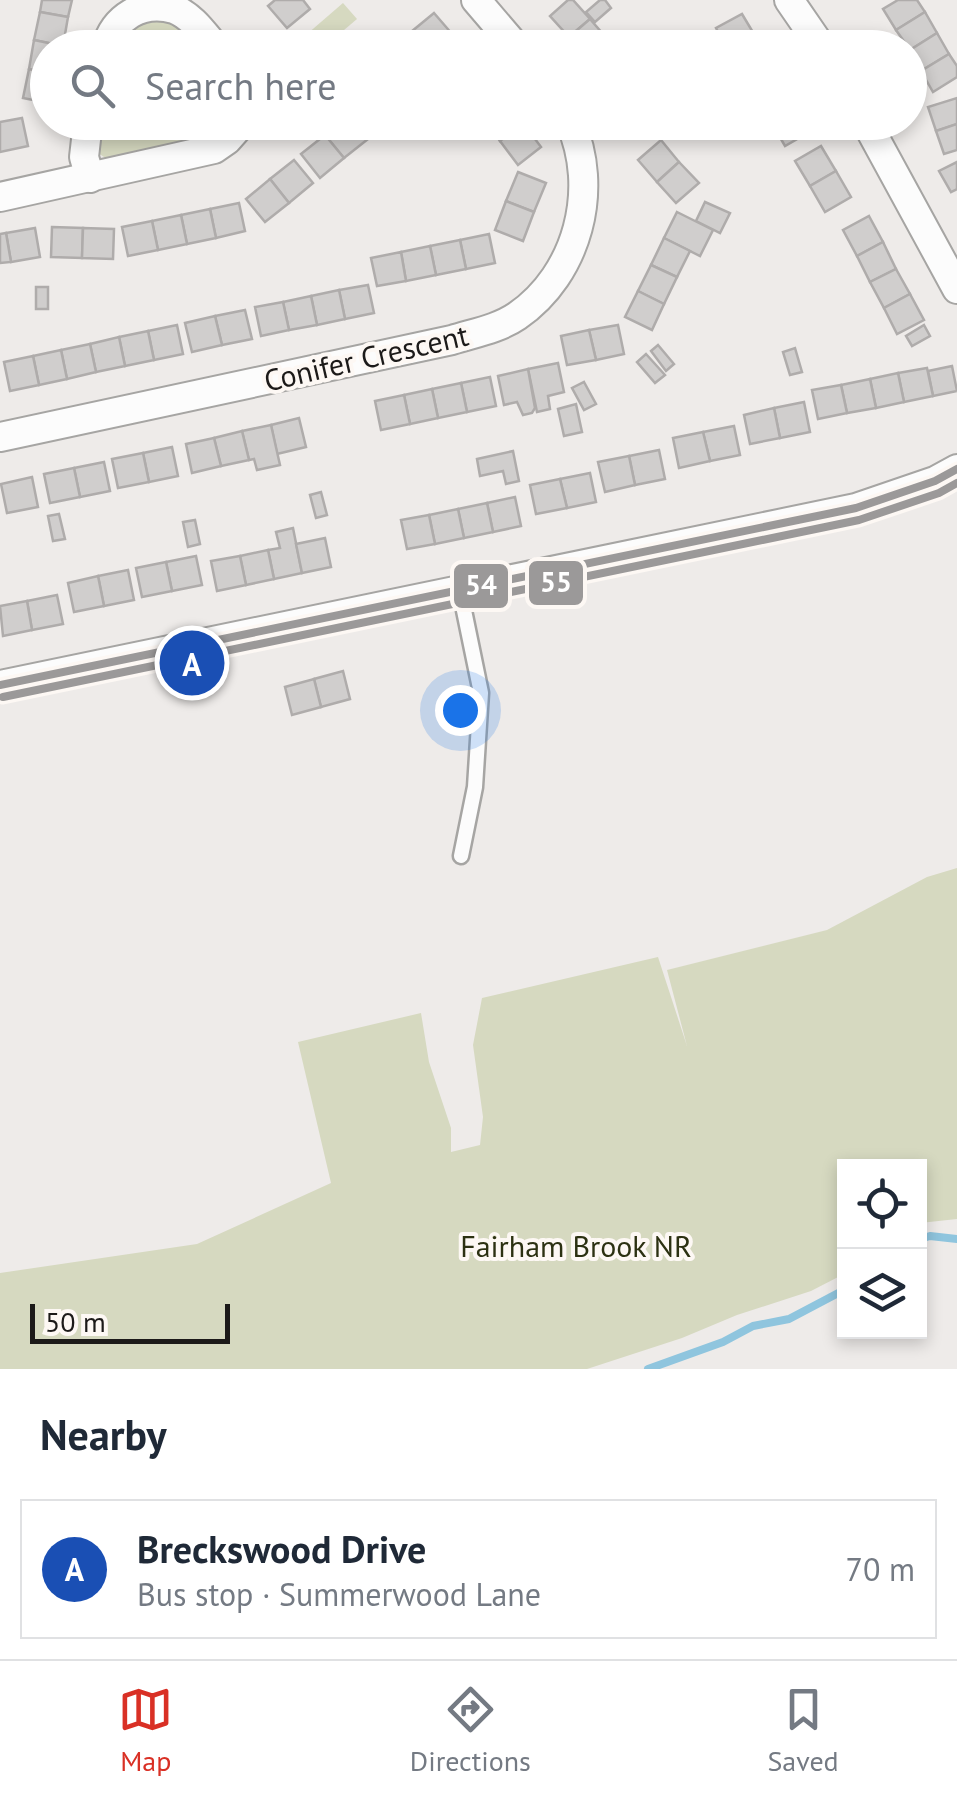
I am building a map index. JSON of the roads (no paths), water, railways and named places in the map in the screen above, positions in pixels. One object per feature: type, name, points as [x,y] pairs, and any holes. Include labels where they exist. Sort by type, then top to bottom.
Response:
[{"type":"street","points":[[476,0],[502,30]]},
{"type":"street","points":[[789,0],[810,30]]},
{"type":"street","points":[[112,30],[122,17],[160,4],[176,9],[201,30]]},
{"type":"street","points":[[86,140],[84,157],[90,178]]},
{"type":"street","points":[[0,198],[214,148],[228,140]]},
{"type":"street","name":"Conifer Crescent","points":[[0,437],[452,340],[504,323],[548,288],[569,253],[584,202],[584,176],[575,140]]},
{"type":"street","points":[[876,140],[957,289]]},
{"type":"street","points":[[0,685],[856,508],[935,481],[957,469]]},
{"type":"lane","points":[[460,591],[481,693],[475,787],[461,856]]},
{"type":"waterway","points":[[927,1237],[957,1239]]},
{"type":"waterway","points":[[648,1369],[723,1342],[753,1326],[789,1319],[837,1294]]},
{"type":"place","name":"Breckswood Drive","points":[[192,663]]},
{"type":"park label","name":"Fairham Brook NR","points":[[576,1245]]}]
